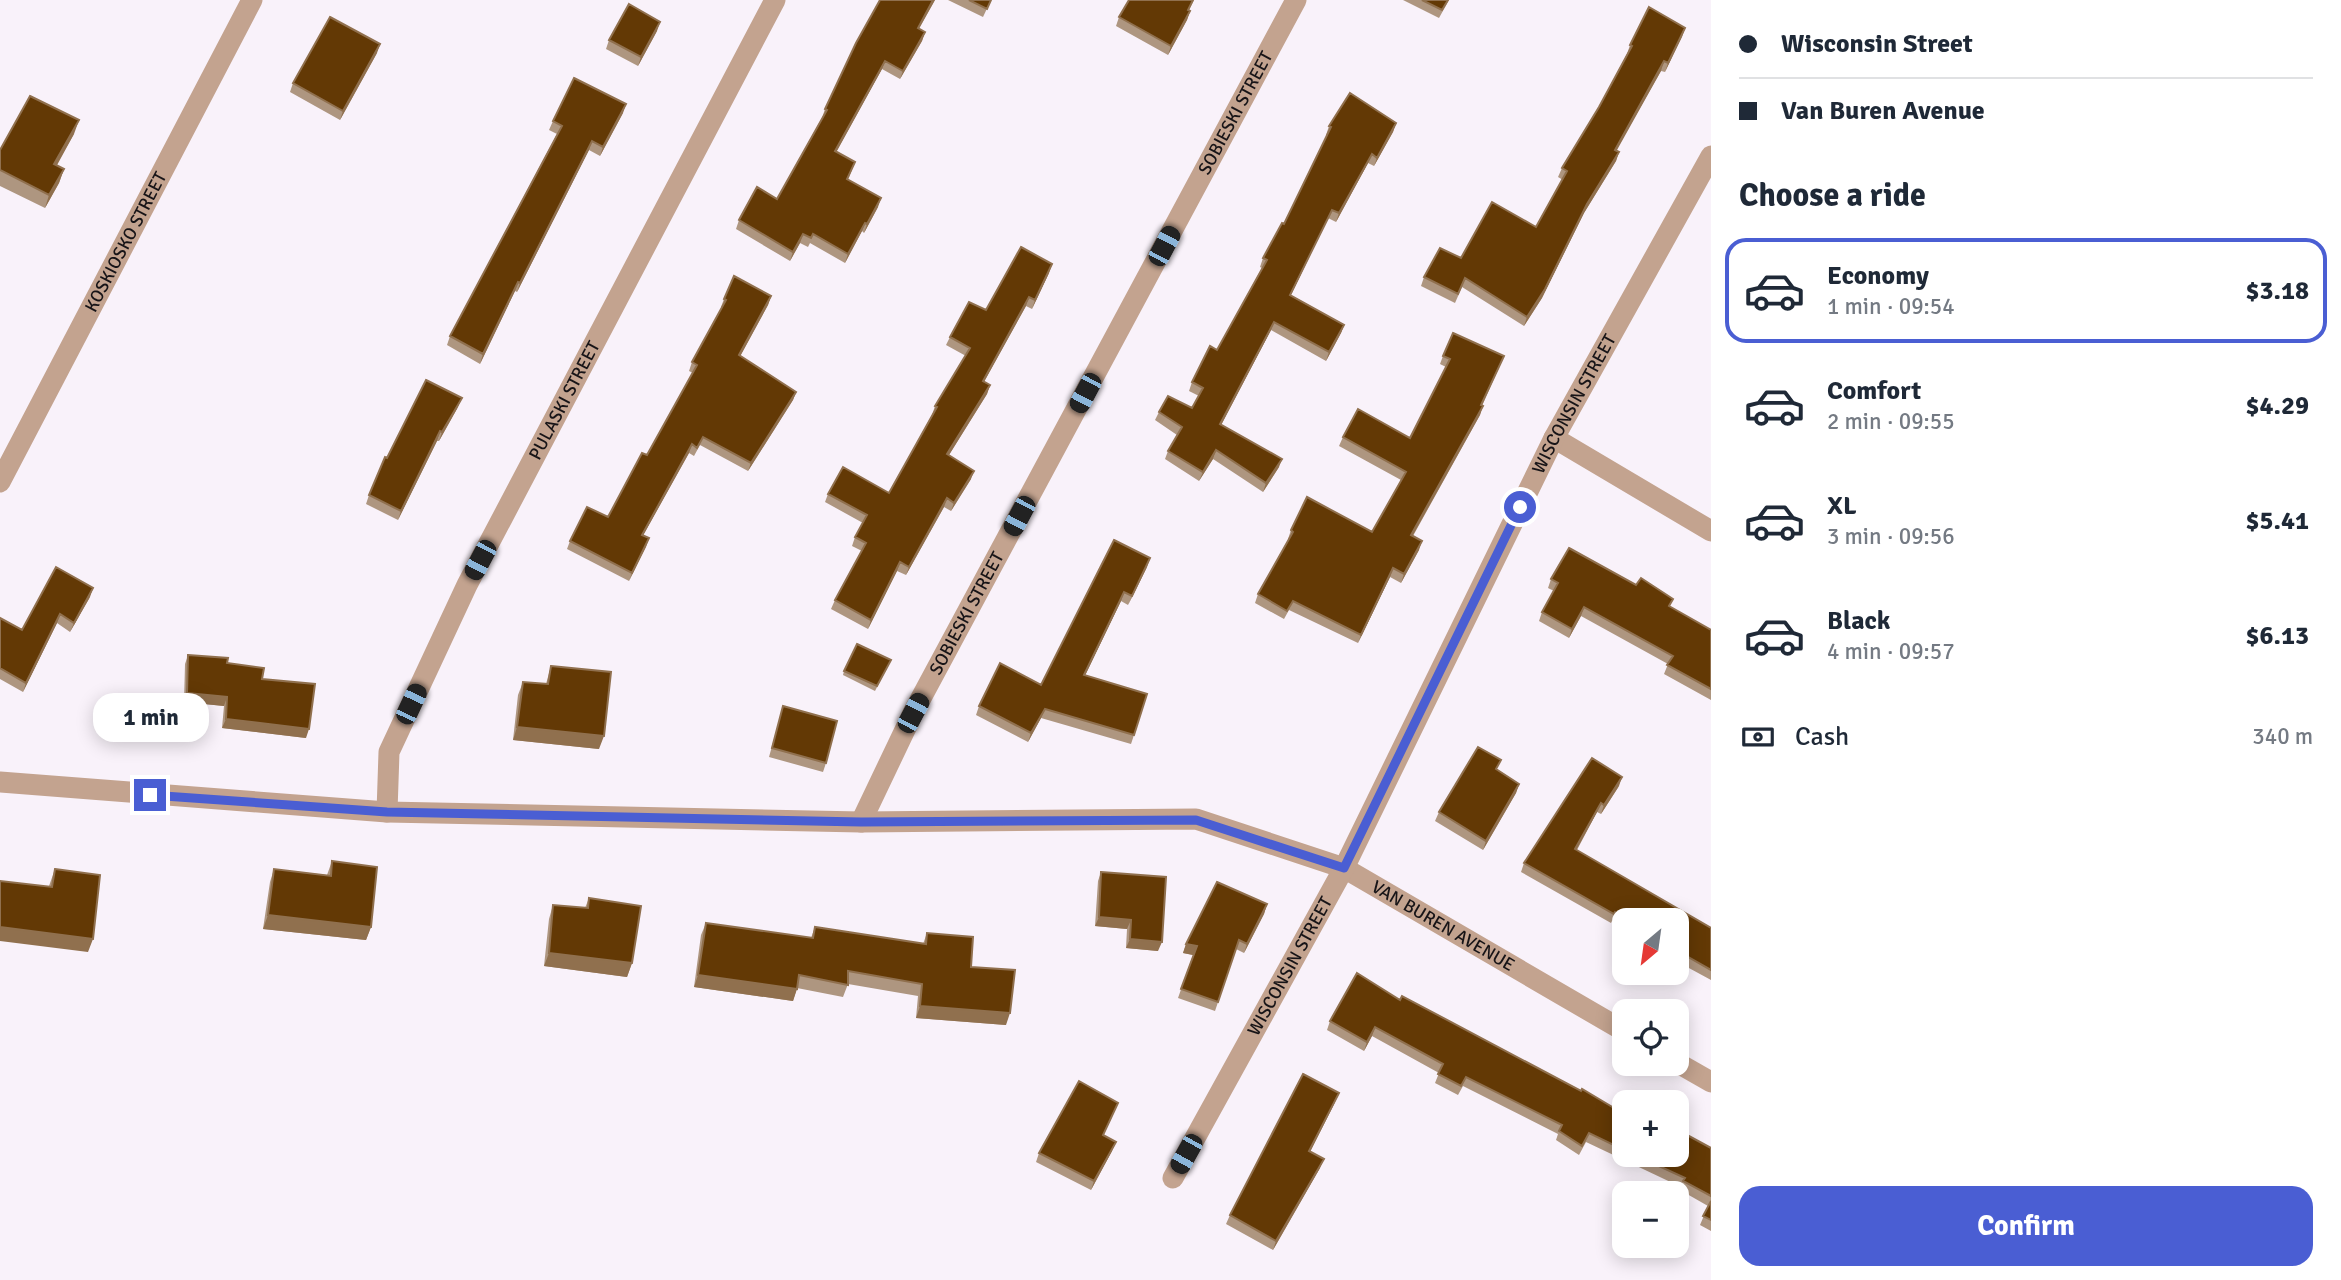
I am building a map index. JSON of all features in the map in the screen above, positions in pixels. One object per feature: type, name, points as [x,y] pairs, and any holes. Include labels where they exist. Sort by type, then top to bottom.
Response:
[{"type":"street","name":"KOSKIOSKO STREET","points":[[0,482],[252,0]]},
{"type":"street","name":"PULASKI STREET","points":[[387,812],[388,752],[467,584],[775,0]]},
{"type":"street","name":"SOBIESKI STREET","points":[[861,822],[920,700],[1296,0]]},
{"type":"street","name":"WISCONSIN STREET","points":[[1173,1178],[1344,868],[1554,438],[1711,156]]},
{"type":"street","points":[[1554,438],[1711,531]]},
{"type":"street","name":"VAN BUREN AVENUE","points":[[0,782],[387,812],[861,822],[1196,820],[1344,868],[1612,1024]]},
{"type":"street","points":[[1689,1069],[1711,1082]]},
{"type":"building","points":[[880,0],[933,0],[918,28],[925,32],[903,71],[885,61],[835,151],[855,162],[847,179],[881,198],[848,254],[813,234],[811,238],[803,234],[793,252],[739,220],[757,187],[777,199],[827,110],[825,109],[856,43]]},
{"type":"building","points":[[969,0],[991,0],[987,9]]},
{"type":"building","points":[[1129,0],[1193,0],[1171,46],[1119,17]]},
{"type":"building","points":[[1422,0],[1448,0],[1442,10]]},
{"type":"building","points":[[629,4],[660,22],[641,57],[609,40]]},
{"type":"building","points":[[1649,7],[1685,28],[1668,63],[1664,61],[1615,150],[1619,152],[1587,204],[1545,289],[1527,317],[1465,278],[1458,294],[1424,277],[1440,248],[1461,258],[1492,202],[1536,227],[1567,171],[1562,168],[1632,46],[1630,45]]},
{"type":"building","points":[[330,17],[380,44],[343,111],[293,83]]},
{"type":"building","points":[[574,78],[626,104],[603,147],[592,141],[483,354],[450,336],[562,126],[553,121]]},
{"type":"building","points":[[1350,93],[1396,123],[1377,158],[1372,154],[1339,213],[1332,210],[1290,295],[1344,325],[1329,352],[1274,322],[1220,424],[1282,459],[1266,483],[1216,450],[1203,472],[1168,451],[1182,427],[1159,412],[1168,396],[1192,408],[1203,388],[1192,382],[1210,346],[1217,350],[1267,260],[1263,258],[1282,223],[1284,224],[1331,127],[1329,126]]},
{"type":"building","points":[[30,96],[79,120],[54,164],[64,169],[49,195],[0,170],[0,150]]},
{"type":"building","points":[[1021,247],[1052,264],[1035,300],[1029,297],[983,381],[990,385],[947,454],[974,471],[954,503],[947,498],[909,567],[900,562],[871,620],[835,600],[866,543],[855,537],[867,515],[828,494],[843,467],[889,493],[937,407],[935,406],[970,348],[950,337],[969,302],[986,310]]},
{"type":"building","points":[[734,276],[771,296],[739,355],[796,392],[751,463],[703,437],[697,448],[692,444],[642,535],[649,538],[632,573],[570,541],[587,507],[608,517],[642,453],[647,455],[697,365],[692,362],[726,300],[724,299]]},
{"type":"building","points":[[1453,333],[1504,356],[1481,405],[1483,406],[1411,535],[1422,541],[1404,574],[1393,568],[1361,635],[1293,601],[1287,611],[1258,594],[1293,532],[1291,530],[1307,497],[1372,532],[1406,472],[1343,437],[1358,409],[1410,438],[1450,359],[1443,356]]},
{"type":"building","points":[[426,380],[462,398],[442,432],[440,431],[401,511],[369,495],[385,457],[387,458]]},
{"type":"building","points":[[1114,540],[1150,558],[1132,596],[1124,592],[1084,675],[1147,694],[1134,735],[1045,709],[1031,733],[979,706],[1000,663],[1041,685]]},
{"type":"building","points":[[1569,548],[1636,585],[1641,578],[1673,599],[1669,606],[1711,630],[1711,689],[1667,665],[1673,656],[1584,607],[1572,629],[1542,612],[1558,583],[1551,579]]},
{"type":"building","points":[[56,567],[93,588],[74,623],[60,614],[26,683],[0,668],[0,618],[22,630]]},
{"type":"building","points":[[857,644],[891,660],[877,686],[844,671]]},
{"type":"building","points":[[188,655],[228,658],[227,663],[264,668],[262,679],[315,684],[309,729],[226,719],[227,697],[187,693]]},
{"type":"building","points":[[551,666],[611,672],[604,736],[517,727],[523,682],[548,684]]},
{"type":"building","points":[[783,706],[837,721],[826,763],[772,748]]},
{"type":"building","points":[[1478,747],[1501,760],[1496,769],[1519,784],[1486,841],[1439,812]]},
{"type":"building","points":[[1592,758],[1622,777],[1604,805],[1601,803],[1575,849],[1677,908],[1612,908],[1612,913],[1524,863]]},
{"type":"building","points":[[332,861],[377,867],[371,927],[268,915],[274,869],[331,876]]},
{"type":"building","points":[[55,869],[100,875],[93,939],[0,927],[0,881],[52,887]]},
{"type":"building","points":[[1101,872],[1166,877],[1162,942],[1130,939],[1131,920],[1099,917]]},
{"type":"building","points":[[1217,882],[1267,904],[1247,944],[1239,940],[1218,1002],[1181,989],[1197,946],[1186,944]]},
{"type":"building","points":[[589,898],[641,906],[632,963],[549,953],[553,905],[588,908]]},
{"type":"building","points":[[1689,915],[1711,928],[1711,970],[1689,957]]},
{"type":"building","points":[[706,923],[813,938],[815,927],[926,944],[927,933],[973,937],[971,967],[1015,970],[1010,1013],[920,1006],[922,984],[848,971],[848,985],[799,975],[797,989],[698,975]]},
{"type":"building","points":[[1357,973],[1400,1000],[1402,996],[1612,1107],[1612,1144],[1589,1133],[1582,1146],[1559,1131],[1562,1125],[1466,1077],[1461,1086],[1438,1074],[1443,1064],[1375,1027],[1367,1042],[1330,1021]]},
{"type":"building","points":[[1303,1074],[1339,1093],[1309,1151],[1324,1159],[1276,1241],[1230,1215]]},
{"type":"building","points":[[1079,1081],[1118,1103],[1103,1135],[1116,1142],[1094,1181],[1039,1153]]},
{"type":"building","points":[[1689,1136],[1711,1148],[1711,1196],[1689,1184],[1689,1181],[1683,1181],[1685,1178],[1661,1167],[1689,1167]]},
{"type":"building","points":[[1711,1201],[1711,1220],[1703,1216]]},
{"type":"route","points":[[150,795],[387,812],[861,822],[1196,820],[1344,868],[1520,507]]}]
